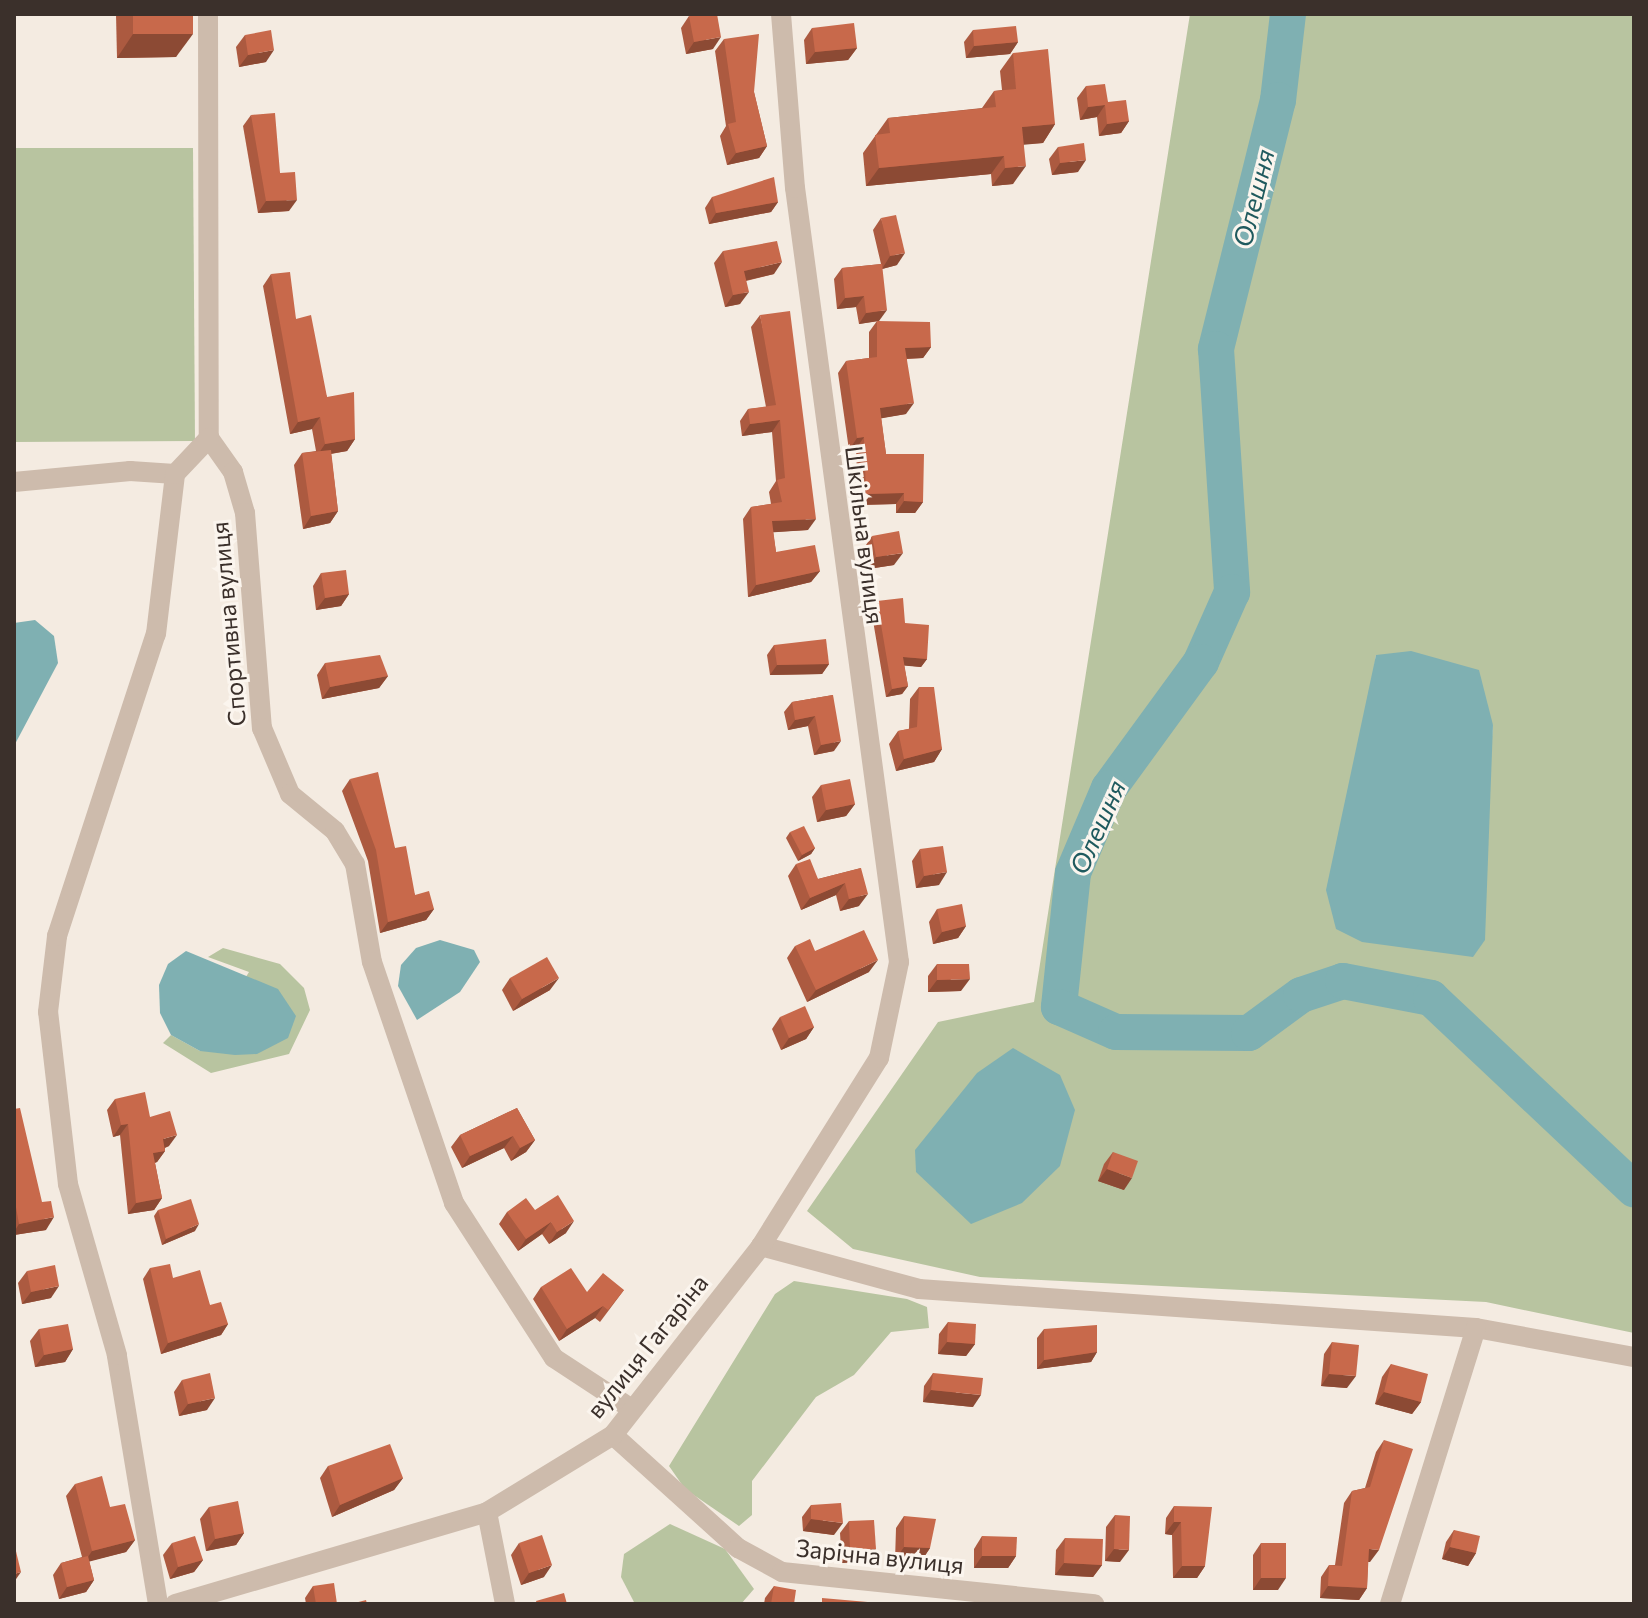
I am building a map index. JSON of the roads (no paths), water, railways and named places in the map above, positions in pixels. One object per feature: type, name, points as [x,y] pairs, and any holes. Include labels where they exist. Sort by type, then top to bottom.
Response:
[{"type":"street","points":[[158,1604],[117,1355],[68,1184],[48,1012],[57,936],[156,634],[175,474],[209,438],[208,14]]},
{"type":"street","name":"Шкільна вулиця","points":[[781,14],[795,188],[899,962],[879,1058]]},
{"type":"street","name":"Спортивна вулиця","points":[[209,438],[233,472],[245,513],[262,728],[290,794],[335,831],[355,864],[372,962],[454,1203],[554,1358],[630,1408]]},
{"type":"street","points":[[14,482],[130,471],[175,474]]},
{"type":"street","name":"вулиця Гагаріна","points":[[175,1604],[487,1512],[613,1435],[630,1408],[761,1246],[879,1058]]},
{"type":"street","points":[[761,1246],[919,1289],[1476,1328],[1634,1357]]},
{"type":"street","points":[[1390,1604],[1476,1328]]},
{"type":"street","name":"Зарічна вулиця","points":[[613,1435],[738,1548],[782,1572],[1094,1604]]},
{"type":"street","points":[[487,1512],[505,1604]]},
{"type":"water","points":[[35,620],[54,636],[58,663],[14,746],[14,623]]},
{"type":"water","points":[[1411,651],[1479,670],[1493,725],[1485,940],[1473,957],[1362,942],[1336,929],[1326,890],[1376,655]]},
{"type":"water","points":[[440,940],[474,950],[480,962],[460,992],[417,1020],[398,986],[401,965],[416,948]]},
{"type":"water","points":[[186,951],[278,989],[296,1016],[288,1038],[257,1054],[235,1055],[200,1051],[171,1035],[160,1013],[159,985],[168,964]]},
{"type":"water","points":[[1013,1048],[1060,1075],[1075,1110],[1060,1166],[1022,1203],[971,1224],[916,1172],[915,1150],[977,1073]]},
{"type":"waterway","name":"Олешня","points":[[1288,14],[1278,100],[1216,349],[1232,592],[1201,662],[1109,788],[1073,873],[1059,1007],[1116,1032],[1249,1033],[1301,995],[1343,981],[1431,998],[1634,1189]]}]
